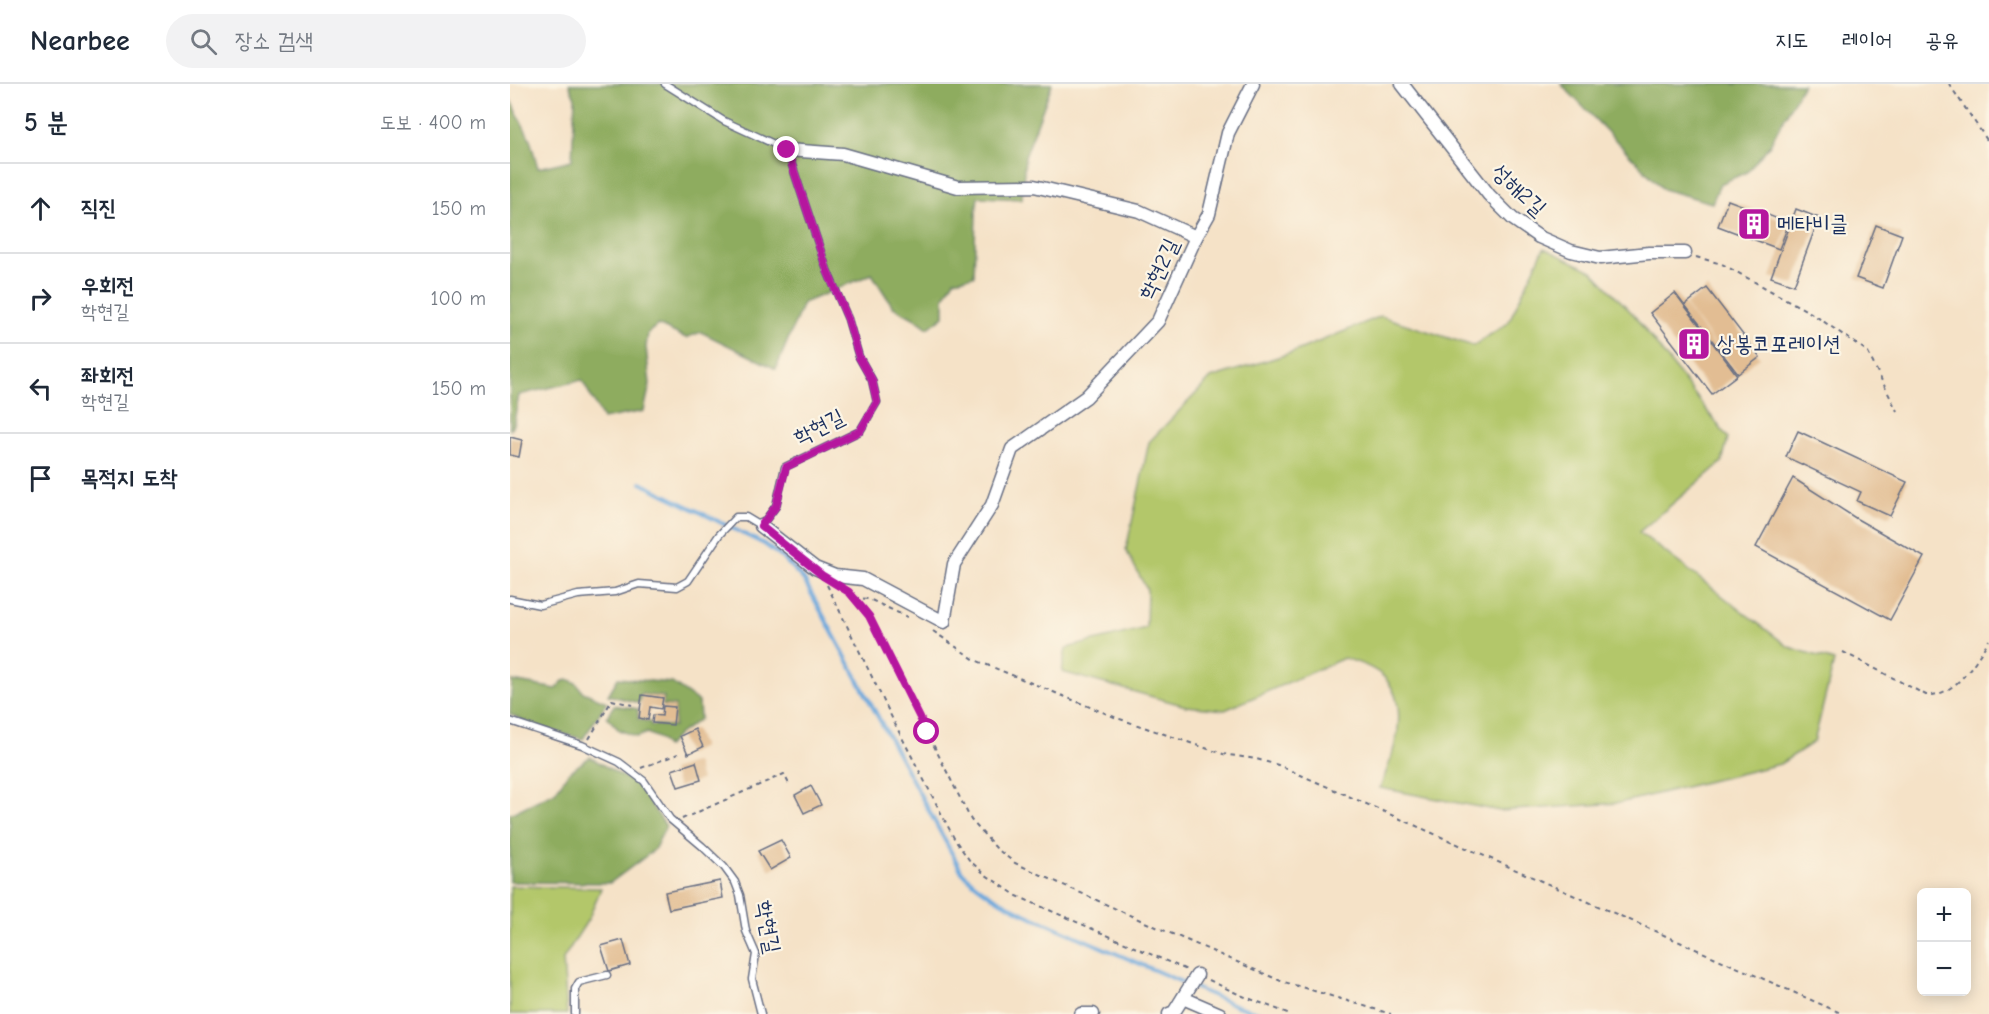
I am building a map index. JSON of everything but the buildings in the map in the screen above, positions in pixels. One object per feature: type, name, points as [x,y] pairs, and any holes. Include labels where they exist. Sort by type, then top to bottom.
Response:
[{"type":"street","points":[[1196,237],[1209,214],[1228,133],[1253,84]]},
{"type":"street","name":"성해2길","points":[[1402,84],[1489,195],[1513,219],[1539,237],[1571,251],[1600,258],[1649,253],[1685,254]]},
{"type":"street","name":"학현2길","points":[[787,150],[843,154],[958,187],[1034,186],[1140,211],[1196,237],[1158,321],[1086,397],[1012,448],[992,505],[954,564],[944,622],[863,579],[835,576],[815,568]]},
{"type":"street","points":[[761,526],[815,568]]},
{"type":"street","points":[[1169,1014],[1174,1012],[1197,975]]},
{"type":"street","points":[[1183,998],[1220,1014]]},
{"type":"street","points":[[1081,1014],[1093,1014]]},
{"type":"lane","points":[[665,84],[723,121],[787,150]]},
{"type":"lane","name":"학현길","points":[[761,526],[776,506],[786,467],[860,431],[877,402],[872,380],[859,357],[848,319],[827,270],[787,150]]},
{"type":"lane","points":[[510,600],[540,605],[578,595],[615,592],[639,584],[677,587],[688,581],[719,535],[736,517],[746,517],[761,526]]},
{"type":"lane","name":"학현길","points":[[510,721],[584,746],[620,762],[644,781],[674,823],[714,857],[735,882],[740,895],[746,931],[756,954],[752,979],[761,1014]]},
{"type":"lane","points":[[575,1014],[575,989],[579,982],[607,975]]},
{"type":"path","points":[[1949,84],[1952,85],[1989,143]]},
{"type":"path","points":[[1685,254],[1722,264],[1811,313],[1867,351],[1897,411]]},
{"type":"path","points":[[815,568],[823,576],[955,840],[970,861],[1017,896],[1240,995],[1290,1014]]},
{"type":"path","points":[[840,586],[849,592],[869,616],[971,820],[983,835],[1015,863],[1281,981],[1391,1014]]},
{"type":"path","points":[[854,598],[870,599],[915,622]]},
{"type":"path","points":[[925,626],[975,660],[1038,687],[1117,718],[1223,754],[1278,765],[1843,1014]]},
{"type":"path","points":[[1843,652],[1926,695],[1933,695],[1950,687],[1969,671],[1989,640]]},
{"type":"path","points":[[584,746],[612,700],[632,705]]},
{"type":"path","points":[[632,771],[678,754]]},
{"type":"path","points":[[674,823],[784,774],[790,786]]},
{"type":"green space","points":[[569,84],[1052,84],[1025,157],[1022,199],[978,197],[974,276],[954,280],[944,297],[944,316],[928,328],[893,307],[872,274],[803,303],[776,369],[701,332],[686,338],[658,325],[648,333],[646,347],[650,384],[644,411],[603,419],[582,380],[519,395],[513,427],[510,430],[510,99],[530,139],[538,168],[572,160],[575,98]]},
{"type":"green space","points":[[1561,84],[1803,84],[1769,146],[1747,172],[1720,184],[1712,203],[1663,189]]},
{"type":"green space","points":[[1544,248],[1592,271],[1633,314],[1728,438],[1722,462],[1639,532],[1789,647],[1834,661],[1814,742],[1780,764],[1619,803],[1500,811],[1380,788],[1398,732],[1397,704],[1393,690],[1385,678],[1360,663],[1344,658],[1225,710],[1186,706],[1062,672],[1066,648],[1146,628],[1147,590],[1126,550],[1149,442],[1211,378],[1294,352],[1381,316],[1473,346],[1508,323]]},
{"type":"green space","points":[[618,678],[672,683],[699,702],[700,719],[666,747],[660,739],[647,733],[637,737],[619,730],[607,717],[614,705],[638,709],[638,719],[650,722],[651,725],[674,726],[675,706],[663,705],[664,697],[641,694],[639,703],[608,695]]},
{"type":"green space","points":[[570,680],[576,683],[583,692],[607,702],[583,739],[533,726],[510,714],[512,681],[556,689],[563,681]]},
{"type":"green space","points":[[590,757],[637,785],[666,826],[654,850],[610,883],[510,882],[510,814],[555,792],[568,773]]},
{"type":"green space","points":[[510,886],[601,888],[589,918],[563,959],[567,1014],[510,1014]]},
{"type":"waterway","points":[[641,483],[764,544],[784,559],[804,580],[962,872],[976,885],[1025,914],[1237,1006],[1263,1014]]},
{"type":"place","name":"메타비클","points":[[1754,224]]},
{"type":"place","name":"상봉코포레이션","points":[[1694,344]]},
{"type":"route","points":[[787,150],[827,270],[848,319],[859,357],[872,380],[877,402],[860,431],[786,467],[776,506],[761,526],[823,576],[849,592],[869,616],[927,732]]}]
